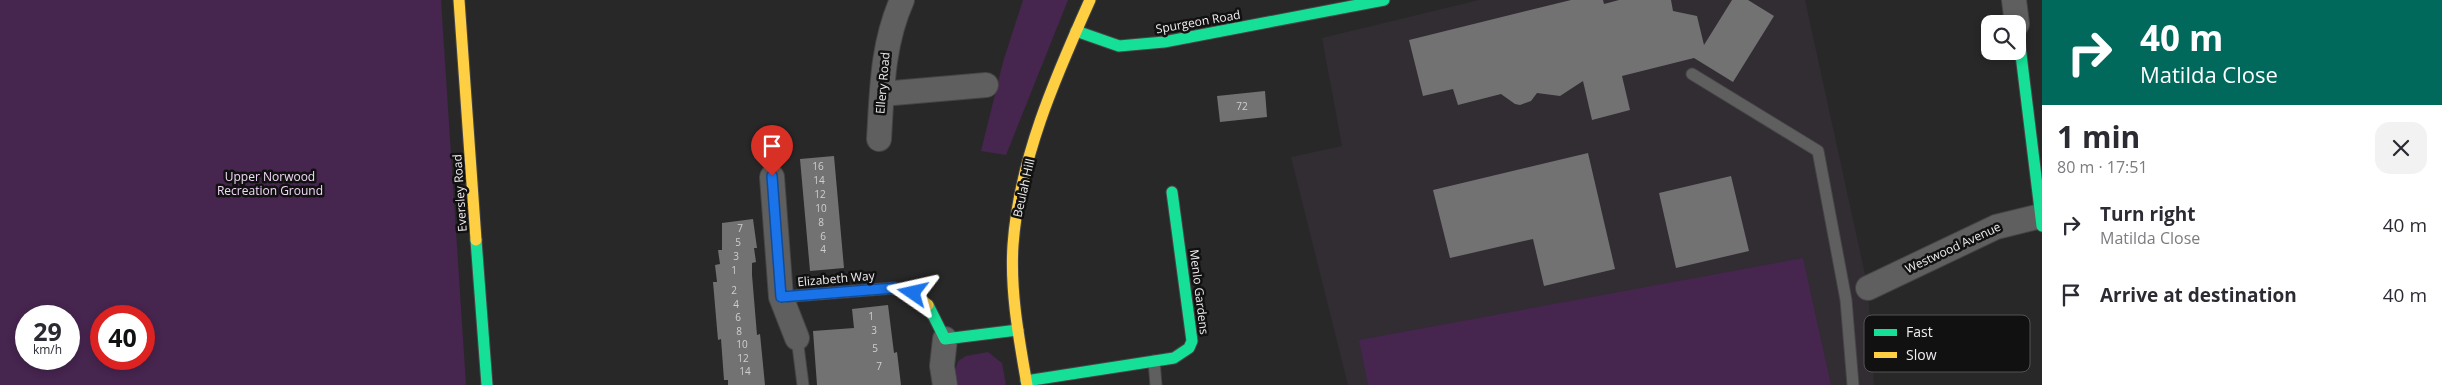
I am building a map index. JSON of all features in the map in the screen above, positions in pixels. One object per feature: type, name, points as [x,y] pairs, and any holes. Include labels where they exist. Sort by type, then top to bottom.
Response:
[{"type":"street","name":"Eversley Road","points":[[459,0],[487,385]]},
{"type":"street","name":"Ellery Road","points":[[879,139],[888,40],[902,0]]},
{"type":"street","name":"Beulah Hill","points":[[1027,383],[1013,290],[1017,206],[1042,122],[1076,30],[1090,0]]},
{"type":"street","name":"Spurgeon Road","points":[[1076,30],[1106,42],[1129,47],[1384,0]]},
{"type":"street","points":[[2014,0],[2016,15]]},
{"type":"street","points":[[2022,60],[2041,221]]},
{"type":"street","points":[[882,94],[986,85]]},
{"type":"street","points":[[772,176],[781,297],[797,338]]},
{"type":"street","name":"Menlo Gardens","points":[[1027,383],[1174,358],[1189,348],[1192,341],[1172,192]]},
{"type":"street","name":"Westwood Avenue","points":[[1857,294],[1996,227],[2041,221]]},
{"type":"street","name":"Elizabeth Way","points":[[781,297],[894,288],[913,293],[928,304],[945,339]]},
{"type":"street","points":[[945,385],[942,366],[945,339],[1018,330]]},
{"type":"lane","points":[[1692,74],[1818,151],[1857,294],[1853,385]]},
{"type":"lane","points":[[797,338],[803,385]]},
{"type":"lane","points":[[1154,361],[1156,385]]},
{"type":"shaded area","points":[[1479,0],[1805,0],[1868,288],[1870,315],[1864,315],[1864,372],[1873,372],[1874,385],[1348,385],[1291,157],[1342,146],[1322,38]]},
{"type":"green space","name":"Upper Norwood Recreation Ground","points":[[0,0],[441,0],[466,385],[0,385]]},
{"type":"green space","points":[[1023,0],[1068,0],[1006,155],[981,151],[1003,62]]},
{"type":"green space","points":[[1803,258],[1831,385],[1368,385],[1359,340]]},
{"type":"green space","points":[[988,352],[1002,363],[1006,385],[956,385],[954,375],[958,361],[966,356]]},
{"type":"building","points":[[1571,0],[1603,0],[1604,4],[1619,0],[1671,0],[1673,11],[1697,16],[1704,45],[1732,0],[1748,0],[1774,16],[1733,82],[1694,58],[1622,76],[1630,110],[1592,120],[1583,81],[1560,96],[1537,93],[1531,101],[1520,105],[1515,104],[1501,94],[1458,105],[1453,89],[1423,96],[1409,40]]},
{"type":"building","points":[[1265,91],[1267,117],[1220,122],[1217,96]]},
{"type":"building","points":[[1588,153],[1615,269],[1544,286],[1533,239],[1450,258],[1433,190]]},
{"type":"building","points":[[834,156],[844,268],[810,271],[800,159]]},
{"type":"building","points":[[1731,176],[1749,251],[1676,268],[1659,193]]},
{"type":"building","points":[[753,219],[757,248],[754,248],[756,262],[752,263],[752,275],[757,335],[760,334],[765,385],[728,385],[728,380],[724,380],[721,339],[718,340],[713,282],[717,282],[715,265],[720,264],[718,250],[722,250],[722,223]]},
{"type":"building","points":[[888,305],[894,353],[897,352],[901,385],[817,385],[813,331],[854,328],[852,309]]},
{"type":"traffic: fast","points":[[1076,31],[1119,46],[1164,42],[1384,0]]},
{"type":"traffic: fast","points":[[2022,60],[2042,226]]},
{"type":"traffic: fast","points":[[1026,381],[1174,358],[1189,348],[1192,341],[1172,192]]},
{"type":"traffic: fast","points":[[476,240],[487,385]]},
{"type":"traffic: fast","points":[[928,305],[945,339],[1018,330]]},
{"type":"traffic: slow","points":[[459,0],[476,240]]},
{"type":"traffic: slow","points":[[1027,385],[1016,315],[1012,263],[1017,213],[1023,182],[1041,120],[1064,59],[1090,0]]},
{"type":"traffic: slow","points":[[781,297],[894,288],[913,293],[928,305]]},
{"type":"route","points":[[772,176],[781,297],[894,288],[913,293]]}]
